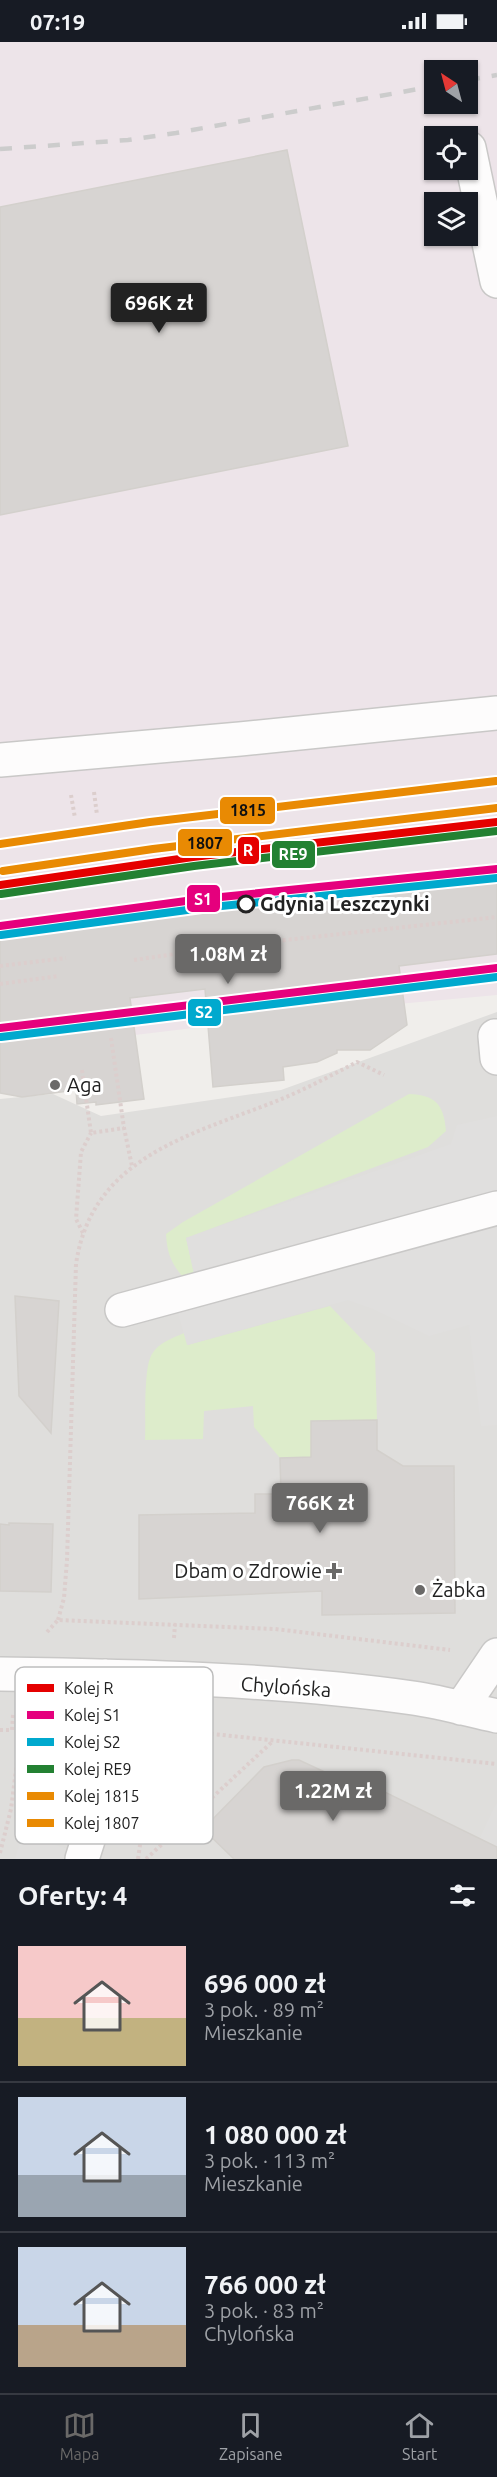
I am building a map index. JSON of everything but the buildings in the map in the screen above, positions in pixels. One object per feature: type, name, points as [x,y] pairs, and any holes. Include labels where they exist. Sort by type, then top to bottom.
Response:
[{"type":"street","points":[[476,180],[497,281]]},
{"type":"street","points":[[0,759],[240,739],[497,712]]},
{"type":"street","points":[[122,1310],[497,1208]]},
{"type":"street","points":[[461,1708],[497,1655]]},
{"type":"street","name":"Chylońska","points":[[0,1674],[15,1674]]},
{"type":"street","name":"Chylońska","points":[[213,1682],[294,1686],[414,1698],[497,1716]]},
{"type":"street","points":[[82,1859],[87,1844]]},
{"type":"path","points":[[71,796],[75,818]]},
{"type":"path","points":[[134,960],[230,946],[497,917]]},
{"type":"path","points":[[0,966],[66,958]]},
{"type":"path","points":[[0,984],[59,976]]},
{"type":"path","points":[[111,1038],[132,1166]]},
{"type":"path","points":[[82,1070],[91,1133],[81,1152],[76,1219],[83,1234]]},
{"type":"path","points":[[91,1133],[124,1128]]},
{"type":"path","points":[[107,1621],[275,1629],[497,1655]]},
{"type":"path","points":[[0,1730],[12,1730]]},
{"type":"path","points":[[213,1734],[497,1764]]},
{"type":"path","points":[[213,1796],[273,1740]]},
{"type":"path","points":[[0,1853],[11,1809],[15,1778]]},
{"type":"path","points":[[138,1859],[140,1844]]},
{"type":"path","points":[[146,1859],[162,1844]]},
{"type":"shaded area","points":[[0,42],[497,42],[497,995],[387,1005],[135,1035],[0,1055]]},
{"type":"shaded area","points":[[497,1012],[497,1859],[0,1859],[0,1099],[53,1094],[101,1116],[281,1090]]},
{"type":"shaded area","points":[[497,1116],[497,1425],[481,1426],[469,1325],[429,1336],[373,1309],[348,1300],[187,1345],[169,1280],[194,1273],[186,1238],[451,1144],[457,1125]]},
{"type":"shaded area","points":[[497,1803],[497,1859],[470,1859],[493,1810]]},
{"type":"shaded area","points":[[20,1844],[49,1844],[84,1854],[82,1859],[15,1859]]},
{"type":"green space","points":[[409,1094],[432,1099],[443,1114],[446,1131],[428,1147],[186,1238],[194,1274],[183,1277],[179,1272],[170,1257],[166,1234],[183,1222]]},
{"type":"green space","points":[[330,1306],[375,1353],[377,1420],[311,1421],[311,1457],[280,1458],[254,1427],[253,1406],[204,1411],[203,1439],[145,1440],[147,1371],[152,1354],[162,1344],[184,1333],[188,1345]]},
{"type":"railway","points":[[478,78],[497,75]]},
{"type":"railway","points":[[0,149],[128,140],[424,88]]},
{"type":"rail line","name":"1815","points":[[0,844],[150,822],[496,781]]},
{"type":"rail line","name":"1807","points":[[3,871],[153,849],[497,808]]},
{"type":"rail line","name":"R","points":[[0,885],[193,857],[497,822]]},
{"type":"rail line","name":"RE9","points":[[1,894],[194,866],[497,831]]},
{"type":"rail line","name":"S1","points":[[0,926],[201,899],[497,869]]},
{"type":"rail line","name":"S2","points":[[1,935],[202,908],[497,878]]},
{"type":"rail line","name":"S1","points":[[0,1028],[497,968]]},
{"type":"rail line","name":"S2","points":[[1,1037],[497,977]]},
{"type":"place","name":"Gdynia Leszczynki","points":[[246,904]]},
{"type":"place","name":"Aga","points":[[55,1085]]},
{"type":"place","name":"Dbam o Zdrowie","points":[[334,1571]]},
{"type":"place","name":"Żabka","points":[[420,1590]]}]
